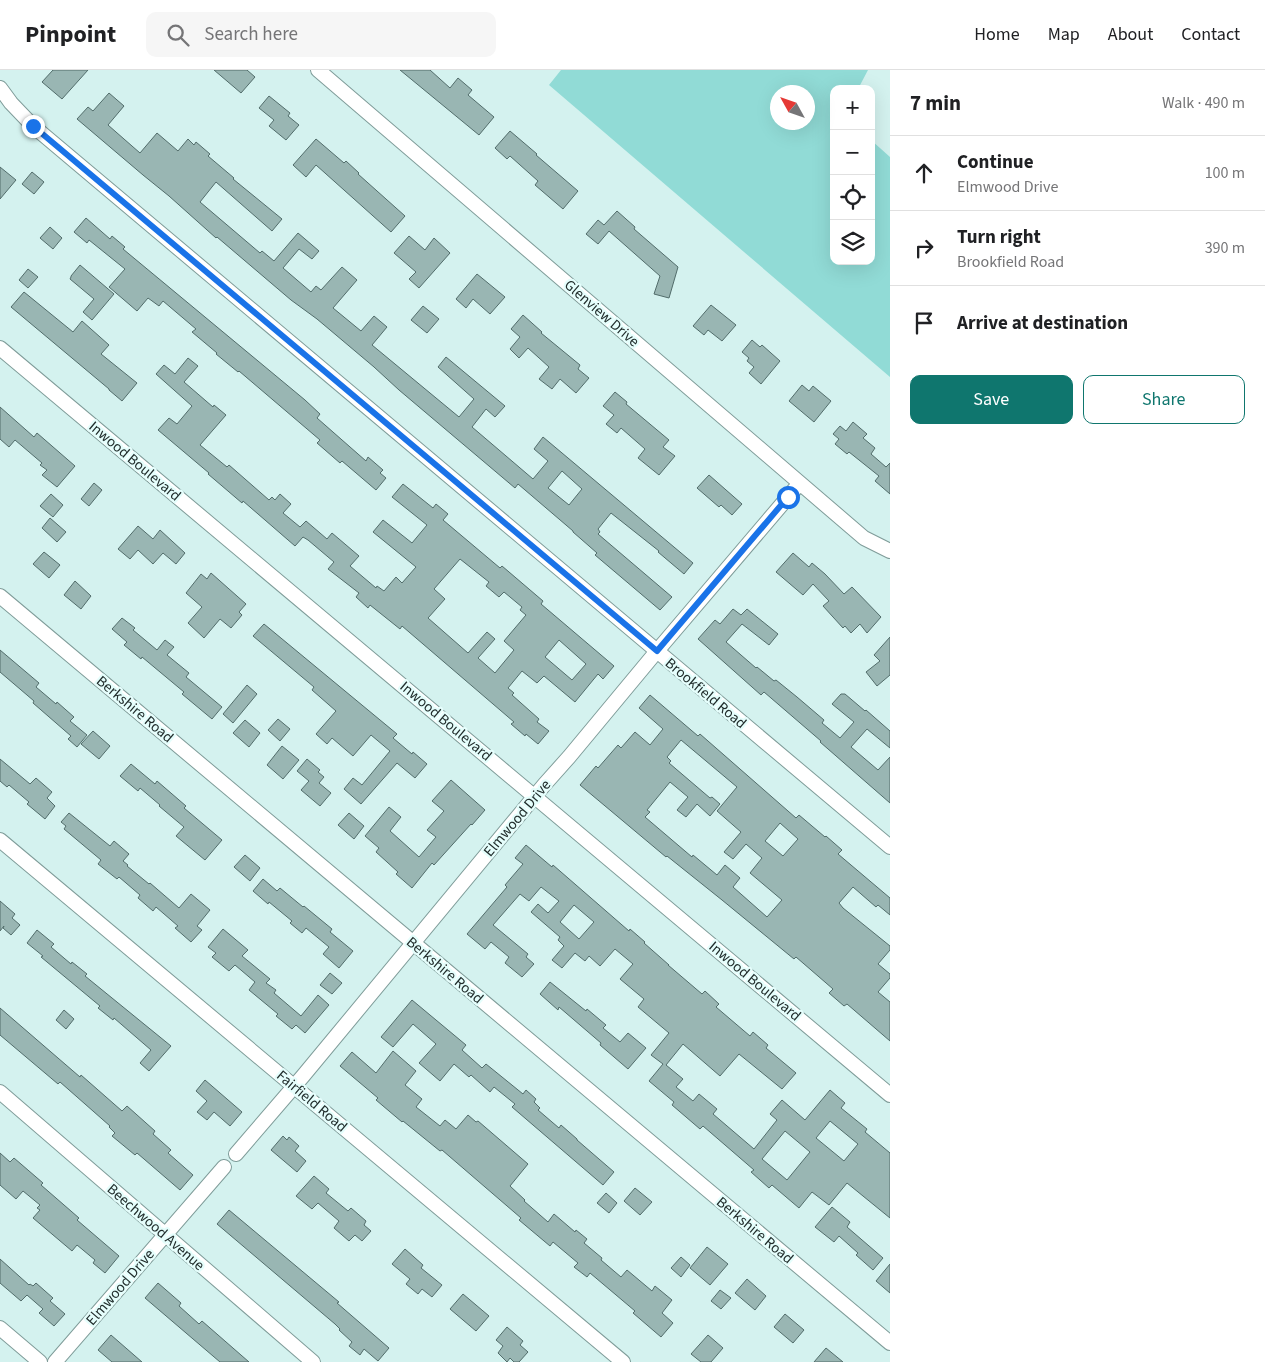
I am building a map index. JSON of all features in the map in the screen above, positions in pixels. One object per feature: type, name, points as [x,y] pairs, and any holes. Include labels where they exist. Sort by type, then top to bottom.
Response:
[{"type":"street","name":"Glenview Drive","points":[[318,70],[864,538],[890,551]]},
{"type":"street","name":"Brookfield Road","points":[[0,88],[11,103],[33,126],[890,847]]},
{"type":"street","name":"Inwood Boulevard","points":[[0,348],[890,1095]]},
{"type":"street","name":"Elmwood Drive","points":[[236,1154],[800,483]]},
{"type":"street","name":"Berkshire Road","points":[[0,596],[890,1343]]},
{"type":"street","name":"Fairfield Road","points":[[0,840],[623,1362]]},
{"type":"street","name":"Beechwood Avenue","points":[[0,1092],[313,1362]]},
{"type":"street","name":"Elmwood Drive","points":[[55,1362],[224,1167]]},
{"type":"street","points":[[0,1328],[40,1362]]},
{"type":"shaded area","points":[[561,70],[868,70],[860,85],[830,85],[830,265],[875,265],[875,144],[890,157],[890,377],[549,85]]},
{"type":"building","points":[[53,70],[88,70],[62,99],[42,82]]},
{"type":"building","points":[[214,70],[247,70],[255,77],[241,93]]},
{"type":"building","points":[[400,70],[430,70],[450,88],[458,78],[472,90],[468,95],[494,117],[479,135]]},
{"type":"building","points":[[109,93],[124,106],[108,125],[140,153],[157,133],[178,151],[188,139],[194,145],[196,142],[233,179],[282,219],[272,231],[216,182],[200,202],[260,253],[262,251],[274,261],[298,233],[319,251],[312,259],[299,249],[283,268],[311,292],[316,286],[321,290],[342,267],[357,280],[333,308],[361,331],[374,316],[387,327],[372,345],[459,417],[474,399],[438,367],[446,357],[505,406],[495,417],[486,409],[472,427],[533,479],[548,461],[534,449],[543,437],[693,563],[684,574],[659,551],[611,513],[598,529],[600,532],[598,534],[672,597],[660,610],[595,555],[597,553],[518,484],[515,488],[317,319],[216,238],[77,119],[88,107],[93,111]],"holes":[[[562,471],[582,489],[569,505],[548,488]]]},
{"type":"building","points":[[269,96],[290,113],[288,116],[299,125],[286,140],[269,126],[274,120],[259,108]]},
{"type":"building","points":[[510,131],[578,191],[563,209],[535,185],[538,181],[510,156],[507,159],[495,148]]},
{"type":"building","points":[[316,139],[344,163],[346,161],[405,216],[391,232],[316,165],[306,177],[293,165]]},
{"type":"building","points":[[0,167],[16,180],[0,199]]},
{"type":"building","points":[[32,172],[44,182],[34,194],[22,184]]},
{"type":"building","points":[[617,211],[635,227],[634,229],[678,267],[669,298],[654,294],[660,276],[609,231],[598,244],[586,234],[598,220],[604,225]]},
{"type":"building","points":[[86,218],[110,239],[112,236],[125,247],[123,249],[305,400],[320,414],[317,418],[366,461],[368,457],[383,470],[380,473],[386,478],[376,490],[342,461],[340,463],[317,443],[320,440],[239,371],[216,354],[192,332],[196,329],[163,301],[159,306],[148,298],[137,311],[109,287],[125,269],[89,240],[87,243],[74,232]]},
{"type":"building","points":[[50,227],[62,238],[53,249],[40,238]]},
{"type":"building","points":[[409,236],[425,250],[434,238],[450,253],[419,288],[409,279],[416,272],[394,253]]},
{"type":"building","points":[[80,265],[114,294],[92,320],[83,312],[94,299],[70,279]]},
{"type":"building","points":[[28,269],[38,277],[28,288],[19,280]]},
{"type":"building","points":[[477,274],[505,297],[490,314],[473,299],[466,308],[456,299]]},
{"type":"building","points":[[24,292],[73,332],[82,321],[109,345],[101,354],[137,383],[122,401],[11,307]]},
{"type":"building","points":[[711,305],[736,325],[722,341],[708,330],[704,335],[693,326]]},
{"type":"building","points":[[423,306],[439,319],[427,333],[411,320]]},
{"type":"building","points":[[523,315],[541,333],[580,365],[578,369],[589,378],[576,393],[560,379],[552,389],[539,379],[549,367],[528,348],[519,358],[510,349],[520,337],[511,329]]},
{"type":"building","points":[[752,340],[760,347],[762,345],[780,361],[761,384],[749,373],[754,367],[747,361],[749,358],[742,352]]},
{"type":"building","points":[[188,358],[198,366],[184,382],[213,407],[214,405],[226,415],[200,445],[227,467],[229,465],[269,500],[272,497],[275,500],[280,494],[291,504],[283,513],[300,527],[306,521],[327,539],[332,533],[359,556],[350,566],[376,588],[377,586],[384,591],[396,577],[402,583],[416,567],[373,532],[383,520],[412,543],[427,525],[392,497],[403,484],[433,508],[436,504],[448,514],[443,520],[543,601],[541,604],[614,666],[603,679],[598,674],[575,702],[544,676],[537,683],[522,671],[508,688],[514,693],[512,695],[539,719],[537,722],[549,731],[538,744],[526,734],[525,736],[511,724],[514,722],[402,626],[400,629],[370,605],[368,608],[356,597],[359,593],[328,569],[334,562],[308,540],[303,537],[295,546],[158,430],[169,418],[177,424],[192,406],[156,374],[164,365],[175,374]],"holes":[[[460,559],[489,582],[486,586],[499,597],[504,592],[522,607],[520,610],[526,615],[504,641],[514,650],[495,673],[478,658],[495,639],[487,632],[468,653],[428,618],[445,599],[434,589]],[[559,640],[586,664],[572,680],[545,657]]]},
{"type":"building","points":[[802,385],[809,391],[813,386],[831,401],[814,422],[789,401]]},
{"type":"building","points":[[615,392],[627,402],[626,404],[669,440],[663,447],[675,456],[659,475],[638,458],[645,449],[621,428],[617,433],[606,424],[614,415],[603,406]]},
{"type":"building","points":[[0,407],[34,437],[37,433],[75,466],[57,487],[42,475],[47,470],[40,465],[42,463],[15,440],[9,447],[0,439]]},
{"type":"building","points":[[853,422],[867,434],[863,438],[875,448],[871,454],[886,467],[890,463],[890,494],[875,481],[879,476],[849,452],[847,454],[835,444],[839,439],[833,434],[840,426],[846,431]]},
{"type":"building","points":[[709,475],[742,504],[732,515],[721,505],[719,507],[697,488]]},
{"type":"building","points":[[94,483],[102,490],[89,506],[81,499]]},
{"type":"building","points":[[51,494],[63,505],[53,517],[40,506]]},
{"type":"building","points":[[50,518],[66,532],[57,542],[42,528]]},
{"type":"building","points":[[138,526],[153,539],[160,530],[185,553],[176,564],[163,553],[153,564],[138,550],[130,559],[118,549]]},
{"type":"building","points":[[44,552],[60,565],[49,578],[33,564]]},
{"type":"building","points":[[793,553],[809,567],[812,563],[844,594],[852,587],[881,617],[867,633],[860,624],[851,633],[845,626],[843,628],[823,606],[829,601],[813,584],[803,595],[776,572]]},
{"type":"building","points":[[211,573],[246,604],[239,612],[242,615],[231,628],[220,619],[204,638],[188,623],[202,607],[186,593],[201,574],[207,579]]},
{"type":"building","points":[[75,581],[91,596],[81,609],[64,595]]},
{"type":"building","points":[[733,609],[741,615],[747,609],[778,634],[769,645],[742,624],[726,642],[756,668],[774,681],[776,680],[797,697],[824,720],[822,723],[840,738],[854,722],[832,704],[841,694],[845,694],[890,731],[890,748],[867,729],[851,747],[878,770],[890,757],[890,803],[764,692],[761,695],[698,639],[715,620],[720,624]]},
{"type":"building","points":[[122,618],[157,650],[165,640],[174,647],[167,655],[189,673],[186,677],[222,707],[212,719],[182,694],[184,692],[142,657],[141,659],[124,645],[127,642],[112,629]]},
{"type":"building","points":[[264,624],[397,734],[393,738],[427,764],[415,778],[397,763],[361,804],[344,789],[353,778],[362,785],[390,751],[371,735],[353,756],[332,738],[327,744],[316,734],[336,711],[312,690],[314,687],[253,636]]},
{"type":"building","points":[[890,637],[890,675],[877,686],[866,672],[880,661],[874,655]]},
{"type":"building","points":[[0,650],[39,683],[36,687],[74,717],[70,721],[87,735],[77,747],[68,739],[71,736],[0,672]]},
{"type":"building","points":[[247,685],[257,694],[233,723],[223,714]]},
{"type":"building","points":[[650,695],[698,736],[700,734],[796,818],[799,815],[826,836],[842,850],[838,854],[890,898],[890,915],[878,905],[876,907],[853,887],[839,903],[890,946],[890,950],[878,964],[890,974],[890,978],[878,992],[890,1002],[890,1041],[847,1004],[844,1006],[829,993],[833,989],[796,957],[794,959],[666,857],[580,785],[596,766],[598,768],[618,745],[621,748],[635,732],[650,745],[663,729],[639,708]],"holes":[[[681,740],[737,787],[717,811],[741,832],[724,852],[733,859],[746,844],[762,858],[750,873],[782,900],[767,917],[733,887],[740,878],[725,865],[717,875],[693,855],[692,857],[645,817],[650,812],[647,810],[670,782],[688,797],[677,810],[686,817],[697,804],[710,816],[720,804],[712,797],[710,798],[669,763],[671,761],[667,757]],[[780,823],[798,839],[783,856],[765,841]]]},
{"type":"building","points":[[278,719],[290,729],[280,741],[268,730]]},
{"type":"building","points":[[245,720],[260,733],[249,747],[233,733]]},
{"type":"building","points":[[93,731],[110,746],[99,759],[81,744]]},
{"type":"building","points":[[282,746],[299,760],[283,779],[267,765]]},
{"type":"building","points":[[0,759],[30,784],[36,778],[52,792],[47,798],[55,806],[45,819],[9,785],[7,787],[0,781]]},
{"type":"building","points":[[307,759],[320,770],[318,772],[324,777],[319,783],[331,793],[320,806],[301,790],[309,781],[297,771]]},
{"type":"building","points":[[131,764],[155,784],[157,781],[186,806],[184,808],[222,840],[205,860],[176,836],[184,827],[140,788],[138,791],[120,776]]},
{"type":"building","points":[[451,780],[485,810],[434,865],[432,863],[412,888],[376,852],[379,848],[365,836],[389,807],[401,817],[390,831],[419,857],[436,837],[427,830],[444,811],[432,801]]},
{"type":"building","points":[[69,813],[110,846],[114,841],[129,854],[123,861],[127,866],[179,908],[191,894],[210,910],[197,926],[202,930],[191,942],[175,928],[178,926],[156,907],[153,911],[138,898],[140,895],[119,877],[117,879],[98,864],[101,860],[64,829],[66,826],[61,822]]},
{"type":"building","points":[[349,813],[364,826],[354,839],[338,825]]},
{"type":"building","points":[[526,845],[552,867],[553,865],[629,931],[630,929],[702,994],[705,991],[719,1004],[716,1007],[750,1036],[753,1032],[768,1045],[766,1048],[796,1073],[782,1089],[739,1054],[720,1076],[683,1044],[666,1065],[683,1079],[676,1087],[693,1101],[699,1094],[717,1109],[713,1114],[754,1149],[777,1120],[770,1114],[782,1100],[805,1120],[830,1090],[845,1103],[841,1108],[867,1129],[865,1132],[890,1153],[890,1218],[847,1183],[829,1205],[812,1192],[799,1208],[772,1185],[769,1188],[751,1172],[754,1170],[703,1126],[700,1129],[672,1105],[674,1102],[649,1081],[663,1064],[651,1055],[669,1033],[638,1007],[644,999],[620,979],[633,964],[615,949],[600,966],[589,956],[585,961],[575,953],[562,968],[552,960],[564,946],[558,940],[560,937],[531,912],[538,904],[548,913],[559,901],[541,887],[529,901],[520,894],[493,925],[528,954],[526,957],[534,964],[522,977],[505,963],[509,957],[491,942],[485,949],[467,934],[507,887],[505,885],[523,864],[515,858]],"holes":[[[574,905],[594,922],[579,939],[560,922]],[[830,1121],[858,1144],[844,1161],[816,1138]],[[785,1131],[810,1152],[787,1180],[762,1159]]]},
{"type":"building","points":[[245,855],[260,868],[250,881],[234,867]]},
{"type":"building","points":[[263,879],[277,891],[280,888],[304,906],[332,929],[330,932],[353,951],[339,968],[323,954],[329,947],[306,928],[302,933],[290,923],[292,921],[253,891]]},
{"type":"building","points":[[0,901],[15,914],[12,918],[20,925],[11,935],[3,928],[4,926],[0,931]]},
{"type":"building","points":[[223,929],[248,950],[242,956],[270,979],[266,983],[276,990],[274,993],[301,1016],[318,995],[329,1005],[305,1033],[296,1025],[292,1029],[276,1016],[278,1014],[249,990],[255,982],[235,965],[229,971],[212,957],[216,953],[208,947]]},
{"type":"building","points":[[37,930],[54,944],[51,947],[71,964],[72,962],[87,974],[85,976],[171,1046],[149,1071],[140,1063],[151,1050],[114,1018],[113,1020],[98,1008],[100,1006],[27,943]]},
{"type":"building","points":[[330,973],[342,983],[332,994],[320,985]]},
{"type":"building","points":[[550,982],[606,1025],[603,1028],[620,1042],[628,1033],[646,1048],[628,1069],[559,1007],[558,1010],[540,994]]},
{"type":"building","points":[[412,1000],[466,1045],[462,1050],[482,1068],[486,1064],[523,1094],[526,1090],[536,1099],[534,1102],[540,1108],[538,1110],[559,1128],[561,1125],[614,1172],[603,1185],[512,1107],[515,1104],[494,1087],[490,1092],[471,1075],[469,1077],[454,1064],[440,1081],[419,1063],[436,1044],[413,1024],[393,1047],[381,1037]]},
{"type":"building","points":[[0,1008],[122,1111],[127,1106],[155,1131],[153,1134],[171,1150],[168,1153],[193,1175],[180,1190],[137,1153],[135,1155],[112,1136],[115,1133],[110,1126],[60,1082],[58,1084],[0,1035]]},
{"type":"building","points":[[64,1010],[74,1019],[66,1029],[56,1020]]},
{"type":"building","points":[[393,1051],[416,1071],[405,1085],[422,1099],[416,1107],[440,1126],[445,1120],[456,1129],[468,1115],[476,1122],[478,1121],[528,1164],[510,1186],[524,1201],[548,1222],[554,1214],[575,1232],[576,1230],[587,1239],[584,1243],[621,1277],[627,1270],[652,1291],[655,1286],[672,1300],[662,1313],[673,1323],[661,1337],[633,1313],[635,1311],[590,1273],[587,1277],[574,1267],[578,1263],[553,1242],[550,1246],[519,1220],[521,1218],[442,1150],[440,1151],[402,1122],[376,1100],[378,1098],[340,1066],[352,1052],[376,1073]]},
{"type":"building","points":[[205,1080],[242,1112],[230,1126],[214,1112],[207,1120],[197,1112],[207,1101],[196,1091]]},
{"type":"building","points":[[283,1136],[287,1140],[289,1137],[299,1146],[295,1151],[306,1161],[297,1172],[271,1150]]},
{"type":"building","points":[[0,1153],[10,1162],[14,1158],[43,1183],[41,1185],[79,1218],[77,1220],[119,1256],[105,1273],[93,1263],[95,1260],[77,1245],[72,1251],[33,1218],[40,1210],[37,1208],[40,1205],[23,1191],[16,1199],[0,1185]]},
{"type":"building","points":[[314,1176],[329,1189],[326,1193],[348,1211],[351,1208],[366,1221],[364,1225],[371,1231],[362,1241],[355,1235],[349,1241],[334,1228],[339,1221],[318,1203],[312,1209],[296,1196]]},
{"type":"building","points":[[635,1188],[652,1202],[640,1215],[624,1201]]},
{"type":"building","points":[[606,1193],[617,1203],[609,1213],[597,1203]]},
{"type":"building","points":[[832,1207],[850,1222],[847,1227],[883,1258],[873,1270],[839,1236],[834,1242],[815,1227]]},
{"type":"building","points":[[229,1210],[339,1302],[337,1303],[389,1348],[378,1361],[364,1349],[360,1355],[349,1346],[352,1342],[335,1324],[217,1224]]},
{"type":"building","points":[[707,1247],[728,1264],[710,1285],[690,1268]]},
{"type":"building","points":[[405,1249],[423,1265],[421,1268],[442,1285],[432,1297],[422,1289],[418,1294],[406,1284],[410,1279],[392,1264]]},
{"type":"building","points":[[681,1257],[690,1265],[681,1277],[671,1268]]},
{"type":"building","points":[[0,1259],[29,1285],[33,1286],[36,1283],[53,1298],[50,1301],[65,1314],[54,1326],[39,1313],[43,1309],[27,1295],[21,1301],[0,1283]]},
{"type":"building","points":[[890,1264],[890,1293],[876,1281]]},
{"type":"building","points":[[747,1279],[766,1296],[755,1310],[735,1293]]},
{"type":"building","points":[[158,1283],[181,1303],[179,1306],[199,1324],[202,1321],[249,1362],[220,1362],[145,1298]]},
{"type":"building","points":[[720,1290],[731,1298],[721,1309],[711,1301]]},
{"type":"building","points":[[463,1294],[489,1316],[476,1331],[450,1309]]},
{"type":"building","points":[[785,1314],[804,1330],[793,1343],[774,1327]]},
{"type":"building","points":[[507,1327],[523,1341],[520,1345],[528,1352],[519,1362],[514,1362],[510,1358],[507,1362],[498,1353],[503,1346],[496,1340]]},
{"type":"building","points":[[111,1335],[142,1362],[112,1362],[98,1350]]},
{"type":"building","points":[[708,1335],[723,1348],[711,1362],[701,1362],[691,1354]]},
{"type":"building","points":[[826,1348],[843,1362],[814,1362]]},
{"type":"route","points":[[33,126],[657,651],[788,497]]}]
